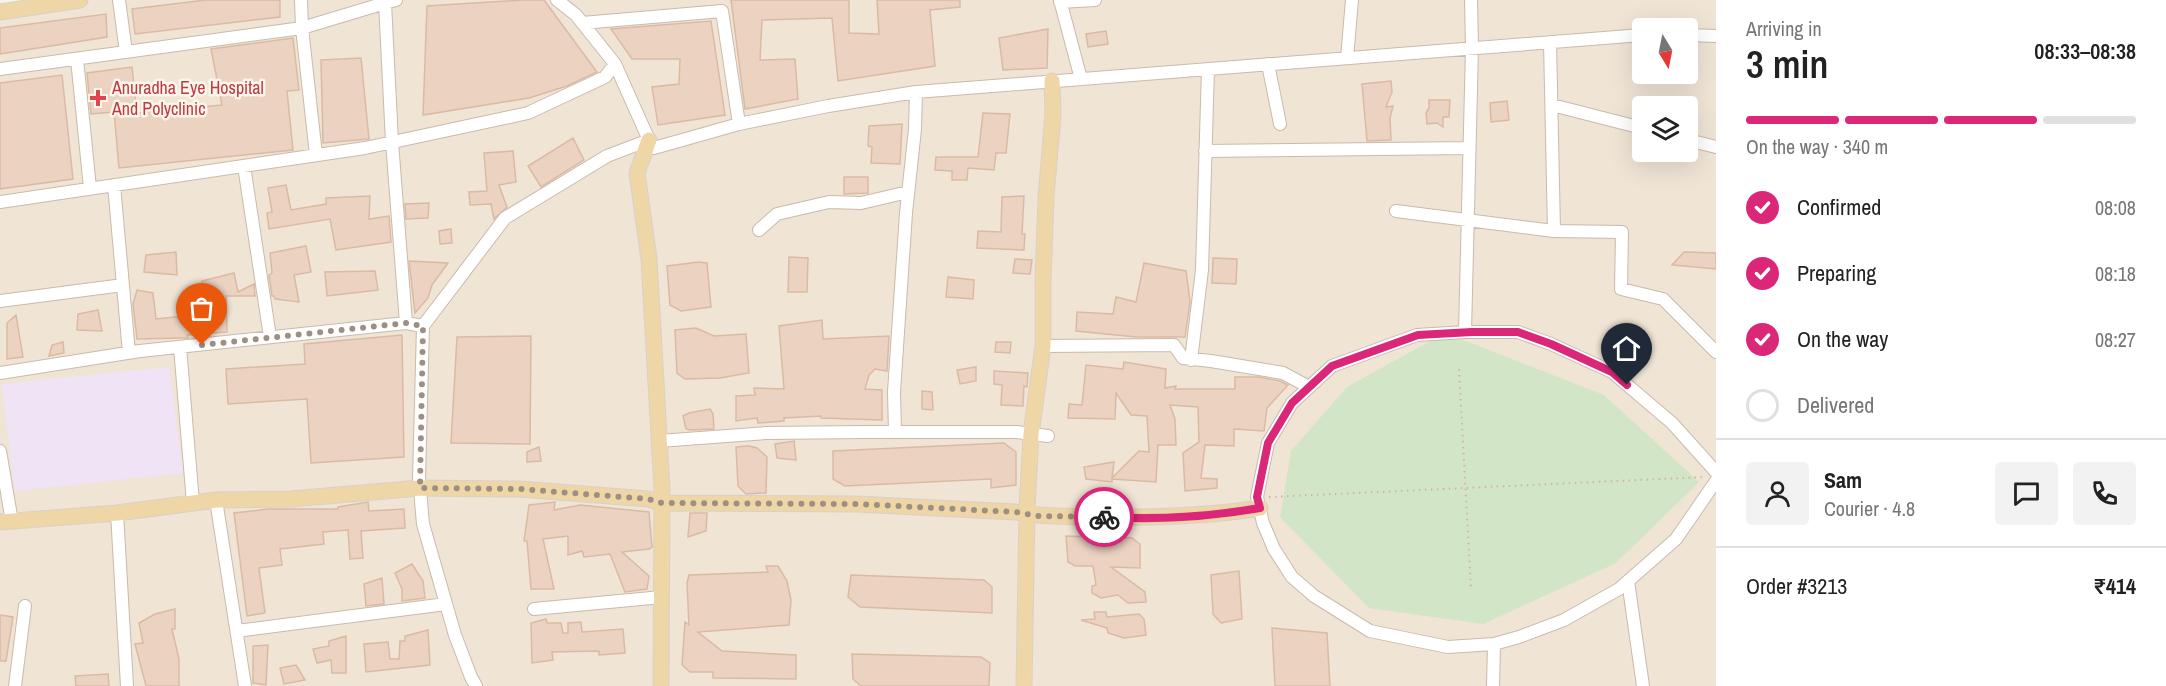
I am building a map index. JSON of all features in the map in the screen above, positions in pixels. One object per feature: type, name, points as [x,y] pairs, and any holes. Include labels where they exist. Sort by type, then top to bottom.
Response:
[{"type":"main road","points":[[0,12],[80,0]]},
{"type":"main road","points":[[1024,686],[1027,514],[1031,434],[1043,346],[1044,247],[1053,115],[1053,81]]},
{"type":"main road","points":[[649,140],[637,173],[649,259],[659,441],[662,503],[662,686]]},
{"type":"main road","points":[[6,519],[117,513],[216,500],[291,499],[420,488],[520,489],[648,499],[662,503],[857,504],[1016,512],[1038,516],[1157,518],[1230,513],[1258,503]]},
{"type":"street","points":[[119,0],[126,52]]},
{"type":"street","points":[[301,0],[316,155]]},
{"type":"street","points":[[557,0],[582,23],[615,64],[654,148],[739,124],[828,106],[916,92],[1632,36]]},
{"type":"street","points":[[1082,79],[1060,1],[1095,0]]},
{"type":"street","points":[[1347,58],[1353,0]]},
{"type":"street","points":[[1465,332],[1472,48],[1471,0]]},
{"type":"street","points":[[0,69],[302,28],[388,1],[392,142],[406,323]]},
{"type":"street","points":[[582,23],[722,11],[739,124]]},
{"type":"street","points":[[1698,35],[1716,36]]},
{"type":"street","points":[[1550,42],[1554,231]]},
{"type":"street","points":[[77,59],[90,188]]},
{"type":"street","points":[[0,201],[316,155],[392,142],[528,113],[605,78],[615,64]]},
{"type":"street","points":[[1268,64],[1280,124]]},
{"type":"street","points":[[1191,360],[1202,270],[1208,69]]},
{"type":"street","points":[[895,432],[894,392],[916,92]]},
{"type":"street","points":[[1552,105],[1632,125]]},
{"type":"street","points":[[476,686],[455,635],[423,524],[420,488],[423,326],[505,218],[608,156],[649,140]]},
{"type":"street","points":[[1698,142],[1716,147]]},
{"type":"street","points":[[1205,151],[1469,148]]},
{"type":"street","points":[[244,166],[270,337]]},
{"type":"street","points":[[114,185],[129,353]]},
{"type":"street","points":[[759,230],[777,213],[828,202],[861,204],[908,192]]},
{"type":"street","points":[[1396,212],[1554,231],[1622,232],[1621,289],[1663,299],[1716,352]]},
{"type":"street","points":[[0,301],[123,285]]},
{"type":"street","points":[[0,373],[129,353],[270,337],[406,323],[423,326]]},
{"type":"street","points":[[1518,332],[1551,344],[1612,372],[1672,423],[1712,477],[1676,539],[1619,589],[1564,620],[1494,644],[1448,647],[1370,631],[1314,596],[1292,577],[1274,549],[1263,523],[1258,503],[1268,443],[1292,403],[1309,387],[1332,366],[1418,335],[1518,332]]},
{"type":"street","points":[[1043,346],[1174,345],[1183,358],[1283,373],[1309,387]]},
{"type":"street","points":[[180,347],[193,503]]},
{"type":"street","points":[[659,441],[766,433],[1016,432],[1048,436]]},
{"type":"street","points":[[0,451],[6,519]]},
{"type":"street","points":[[216,500],[245,686]]},
{"type":"street","points":[[117,513],[127,686]]},
{"type":"street","points":[[1628,581],[1643,686]]},
{"type":"street","points":[[534,609],[663,597]]},
{"type":"street","points":[[237,631],[446,604]]},
{"type":"street","points":[[15,686],[25,606]]},
{"type":"street","points":[[1493,686],[1494,644]]},
{"type":"path","points":[[1459,369],[1471,588]]},
{"type":"path","points":[[1258,503],[1466,488],[1712,477]]},
{"type":"shaded area","points":[[30,0],[1716,0],[1716,686],[0,686],[0,3]]},
{"type":"shaded area","points":[[169,367],[183,473],[15,491],[1,384]]},
{"type":"green space","points":[[1445,333],[1604,395],[1699,482],[1616,563],[1483,624],[1369,608],[1280,517],[1291,451],[1347,387]]},
{"type":"building","points":[[206,0],[280,0],[280,17],[135,34],[132,9]]},
{"type":"building","points":[[544,0],[597,72],[567,86],[529,98],[423,115],[427,6]]},
{"type":"building","points":[[731,0],[849,0],[849,33],[879,34],[877,0],[960,0],[960,7],[930,10],[935,66],[838,81],[832,18],[762,20],[760,60],[795,59],[798,99],[745,109]]},
{"type":"building","points":[[106,14],[107,37],[0,54],[0,28]]},
{"type":"building","points":[[711,21],[725,115],[658,125],[652,87],[679,84],[680,59],[632,59],[611,29]]},
{"type":"building","points":[[1048,29],[1047,68],[1003,70],[999,38]]},
{"type":"building","points":[[1106,31],[1108,44],[1088,47],[1086,34]]},
{"type":"building","points":[[293,38],[299,90],[287,91],[293,150],[119,168],[114,112],[91,114],[87,73],[132,67],[137,113],[222,105],[211,49]]},
{"type":"building","points":[[361,58],[369,139],[323,143],[321,60]]},
{"type":"building","points":[[62,75],[73,179],[0,189],[0,83]]},
{"type":"building","points":[[1391,81],[1392,92],[1386,107],[1393,106],[1390,118],[1391,140],[1367,141],[1362,84]]},
{"type":"building","points":[[1429,100],[1450,100],[1449,117],[1443,117],[1443,127],[1437,123],[1427,124],[1426,113]]},
{"type":"building","points":[[1507,101],[1509,120],[1491,122],[1490,103]]},
{"type":"building","points":[[983,113],[1010,114],[1006,153],[996,153],[994,170],[968,168],[967,180],[952,180],[952,171],[935,170],[936,157],[978,157]]},
{"type":"building","points":[[902,124],[900,164],[871,163],[872,147],[868,146],[869,126]]},
{"type":"building","points":[[573,138],[584,160],[541,187],[528,166]]},
{"type":"building","points":[[513,151],[516,182],[499,185],[507,207],[494,219],[491,204],[470,205],[469,192],[487,191],[484,153]]},
{"type":"building","points":[[844,177],[868,177],[868,193],[844,194]]},
{"type":"building","points":[[286,185],[291,210],[326,204],[326,198],[370,196],[369,219],[389,216],[391,242],[336,250],[330,219],[269,229],[267,213],[272,212],[268,188]]},
{"type":"building","points":[[1024,196],[1022,234],[1025,234],[1024,250],[977,248],[978,231],[1001,232],[1002,197]]},
{"type":"building","points":[[429,203],[428,218],[406,219],[405,204]]},
{"type":"building","points":[[451,229],[452,243],[440,244],[439,231]]},
{"type":"building","points":[[306,246],[311,272],[294,275],[299,302],[275,299],[272,296],[269,275],[272,273],[270,253]]},
{"type":"building","points":[[176,252],[177,275],[144,272],[146,255]]},
{"type":"building","points":[[1684,252],[1716,253],[1716,269],[1672,265]]},
{"type":"building","points":[[789,257],[808,258],[807,292],[788,292]]},
{"type":"building","points":[[1213,258],[1237,259],[1236,284],[1212,283]]},
{"type":"building","points":[[1015,259],[1032,260],[1030,274],[1013,273]]},
{"type":"building","points":[[409,261],[448,263],[432,285],[428,298],[415,313]]},
{"type":"building","points":[[707,263],[711,307],[681,311],[670,305],[667,266]]},
{"type":"building","points":[[1144,263],[1186,271],[1190,302],[1185,337],[1136,337],[1076,331],[1077,312],[1113,314],[1116,297],[1136,302]]},
{"type":"building","points":[[375,271],[378,290],[327,296],[325,272]]},
{"type":"building","points":[[234,273],[238,292],[254,284],[255,296],[226,296],[227,332],[187,335],[188,338],[137,339],[133,304],[137,290],[153,293],[156,319],[203,314],[202,281]]},
{"type":"building","points":[[948,277],[974,280],[973,299],[946,297]]},
{"type":"building","points":[[98,310],[102,331],[77,330],[78,314]]},
{"type":"building","points":[[16,315],[23,357],[7,359],[7,323]]},
{"type":"building","points":[[822,320],[823,339],[889,336],[887,371],[875,369],[869,375],[865,389],[882,390],[882,420],[821,418],[821,416],[784,418],[784,421],[758,423],[757,418],[736,421],[736,396],[755,395],[754,388],[784,389],[779,326]]},
{"type":"building","points":[[696,328],[714,336],[746,334],[749,373],[720,378],[685,379],[677,373],[675,330]]},
{"type":"building","points":[[402,335],[404,457],[311,463],[307,399],[228,404],[226,369],[305,364],[304,344]]},
{"type":"building","points":[[531,336],[530,444],[451,443],[457,337]]},
{"type":"building","points":[[63,342],[64,353],[49,356],[52,345]]},
{"type":"building","points":[[996,342],[1011,342],[1010,353],[995,352]]},
{"type":"building","points":[[1124,362],[1166,369],[1165,388],[1176,386],[1175,389],[1235,389],[1235,377],[1259,377],[1288,385],[1267,408],[1264,431],[1234,429],[1234,446],[1205,445],[1201,478],[1217,479],[1217,488],[1185,491],[1183,453],[1199,442],[1198,407],[1170,405],[1175,419],[1176,445],[1158,445],[1156,482],[1112,479],[1112,482],[1086,479],[1084,467],[1114,462],[1112,478],[1139,451],[1149,452],[1147,416],[1131,415],[1116,393],[1115,419],[1068,418],[1069,404],[1082,405],[1086,365],[1123,369]]},
{"type":"building","points":[[976,367],[976,381],[960,384],[957,370]]},
{"type":"building","points":[[994,371],[1028,373],[1027,387],[1024,386],[1023,406],[1001,405],[1002,385],[994,384]]},
{"type":"building","points":[[922,391],[932,392],[933,410],[922,409]]},
{"type":"building","points":[[710,409],[713,414],[714,429],[686,429],[683,416]]},
{"type":"building","points":[[794,441],[796,460],[777,458],[775,444]]},
{"type":"building","points":[[1004,443],[1016,452],[1016,485],[991,488],[991,479],[845,486],[833,479],[833,451]]},
{"type":"building","points":[[539,447],[541,461],[527,462],[527,452]]},
{"type":"building","points":[[736,447],[757,448],[767,457],[766,493],[746,494],[738,486]]},
{"type":"building","points":[[368,502],[369,511],[404,509],[405,528],[361,531],[363,558],[350,559],[348,530],[323,532],[324,544],[280,549],[282,565],[259,568],[265,613],[247,616],[234,513],[268,509],[338,509],[338,507]]},
{"type":"building","points":[[555,502],[554,510],[580,505],[649,512],[652,547],[622,552],[649,576],[647,589],[625,592],[610,554],[584,557],[582,551],[568,555],[568,536],[543,539],[554,589],[531,589],[527,541],[524,541],[529,505]]},
{"type":"building","points":[[690,513],[707,513],[706,531],[688,537]]},
{"type":"building","points":[[1066,536],[1132,538],[1140,544],[1140,568],[1111,567],[1145,592],[1146,602],[1128,603],[1118,595],[1101,598],[1092,593],[1092,586],[1096,585],[1093,566],[1075,566],[1068,562]]},
{"type":"building","points":[[412,564],[423,581],[425,598],[402,601],[402,589],[395,573]]},
{"type":"building","points":[[766,566],[778,566],[787,581],[791,600],[789,625],[698,632],[722,651],[796,655],[796,679],[713,678],[713,672],[690,672],[682,665],[685,622],[689,625],[687,583],[689,575],[768,572]]},
{"type":"building","points":[[1239,571],[1242,619],[1221,623],[1213,614],[1211,575]]},
{"type":"building","points":[[851,575],[984,580],[992,587],[992,613],[860,607],[848,597]]},
{"type":"building","points":[[382,578],[384,604],[366,606],[364,584]]},
{"type":"building","points":[[175,609],[175,629],[172,629],[179,659],[179,686],[146,686],[135,644],[143,643],[139,623],[155,614]]},
{"type":"building","points":[[1094,612],[1106,612],[1107,617],[1139,614],[1144,619],[1146,635],[1124,638],[1108,633],[1107,628],[1081,620],[1095,619]]},
{"type":"building","points":[[0,615],[13,617],[6,661],[0,661]]},
{"type":"building","points":[[546,619],[547,623],[561,623],[563,633],[568,633],[568,623],[581,622],[582,632],[623,629],[625,653],[599,655],[599,651],[552,652],[553,660],[532,663],[531,623]]},
{"type":"building","points":[[1272,628],[1327,633],[1330,686],[1275,686]]},
{"type":"building","points":[[428,630],[430,665],[366,672],[364,644],[388,642],[390,659],[399,659],[400,641],[405,641],[405,636]]},
{"type":"building","points":[[346,636],[346,673],[332,673],[331,660],[317,663],[313,649],[329,646],[329,641]]},
{"type":"building","points":[[268,645],[266,685],[253,683],[253,646]]},
{"type":"building","points":[[852,654],[981,657],[990,663],[989,686],[861,686],[853,679]]},
{"type":"building","points":[[296,665],[305,680],[284,684],[280,668]]},
{"type":"building","points":[[108,674],[109,686],[76,686],[75,676]]},
{"type":"way so far","points":[[202,345],[406,323],[423,326],[420,488],[520,489],[648,499],[662,503],[857,504],[1016,512],[1038,516],[1104,517]]},
{"type":"place","name":"Anuradha Eye Hospital And Polyclinic","points":[[98,98]]},
{"type":"route","points":[[1104,517],[1157,518],[1230,513],[1260,508],[1257,497],[1268,443],[1292,403],[1332,366],[1418,335],[1518,332],[1551,344],[1612,372],[1627,385]]}]
